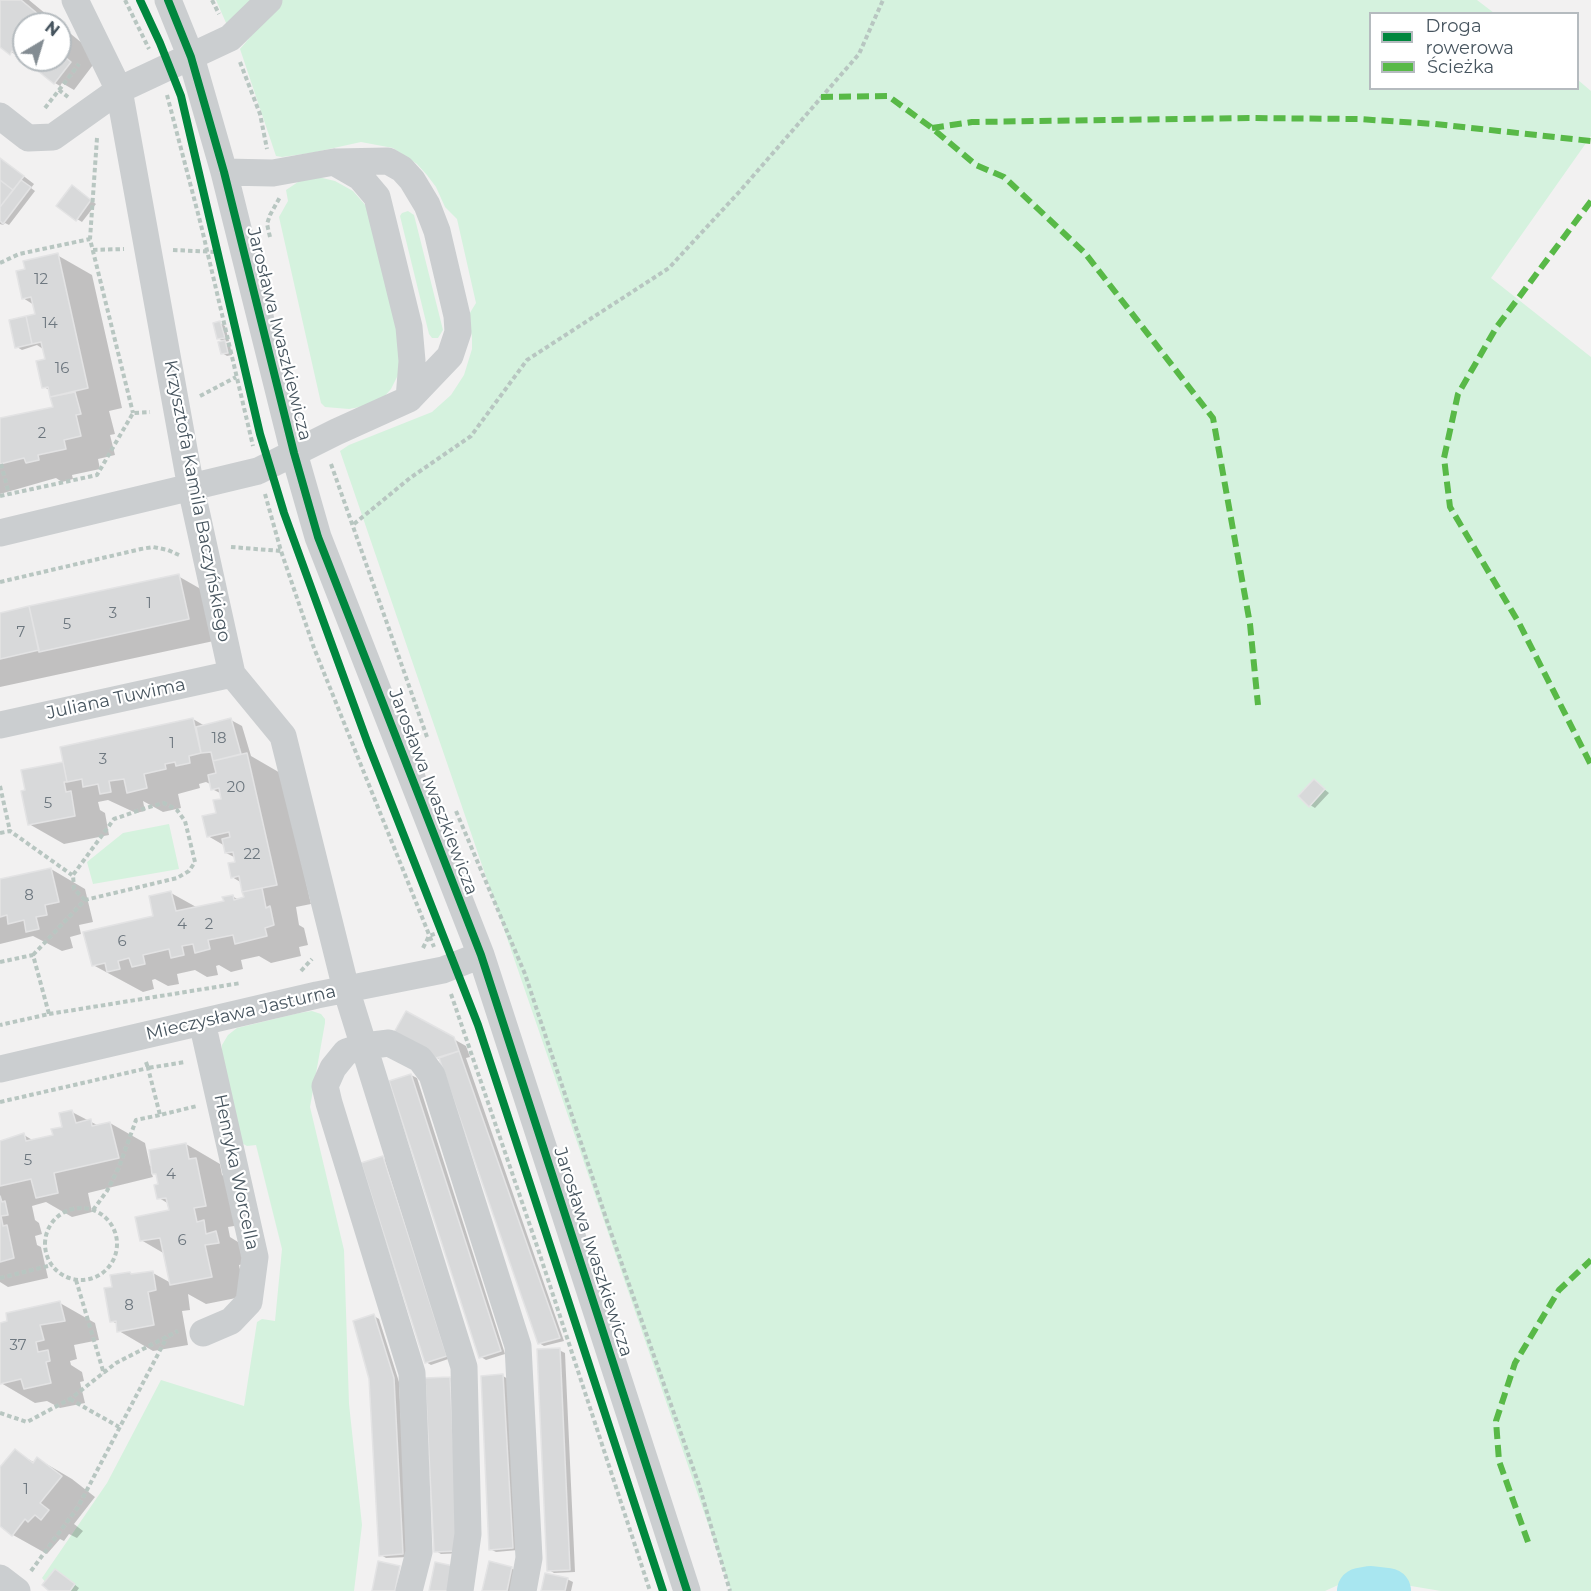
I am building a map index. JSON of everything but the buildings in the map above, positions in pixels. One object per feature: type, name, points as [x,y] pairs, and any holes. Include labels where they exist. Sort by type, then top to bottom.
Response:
[{"type":"street","name":"Krzysztofa Kamila Baczyńskiego","points":[[75,0],[119,90],[191,488],[232,674],[283,736],[346,989],[464,1367],[468,1534],[460,1591]]},
{"type":"street","name":"Jarosława Iwaszkiewicza","points":[[168,0],[191,57],[224,172],[294,453],[318,537],[481,955],[687,1591]]},
{"type":"street","points":[[0,116],[28,138],[53,137],[119,90],[230,38],[269,0]]},
{"type":"street","points":[[0,533],[258,471],[410,399],[450,356],[458,332],[457,316],[437,231],[422,197],[402,169],[388,161],[334,162],[273,173],[224,172]]},
{"type":"street","points":[[334,162],[360,177],[376,197],[409,327],[412,361],[410,399]]},
{"type":"street","name":"Juliana Tuwima","points":[[0,725],[232,674]]},
{"type":"street","name":"Mieczysława Jasturna","points":[[0,1069],[449,967],[481,955]]},
{"type":"street","name":"Henryka Worcella","points":[[194,1331],[231,1321],[249,1302],[255,1257],[202,1022]]},
{"type":"street","points":[[410,1591],[419,1552],[412,1373],[329,1103],[326,1086],[333,1068],[346,1052],[364,1046],[389,1043],[420,1059],[432,1075],[518,1347],[529,1558],[523,1591]]},
{"type":"path","points":[[125,0],[159,71],[169,100],[201,225],[258,471],[281,551],[315,648],[449,967]]},
{"type":"path","points":[[212,0],[230,38],[260,114],[280,198],[267,224],[271,245]]},
{"type":"path","points":[[354,524],[410,478],[471,436],[527,360],[669,268],[740,191],[859,54],[883,0]]},
{"type":"path","points":[[0,263],[20,254],[90,239],[133,414]]},
{"type":"path","points":[[215,245],[220,262]]},
{"type":"path","points":[[322,439],[354,524],[428,741]]},
{"type":"path","points":[[1,464],[9,494]]},
{"type":"path","points":[[0,496],[97,476]]},
{"type":"path","points":[[0,582],[153,547],[182,556],[232,547],[281,551]]},
{"type":"path","points":[[0,786],[10,831],[73,875]]},
{"type":"path","points":[[0,962],[33,955],[85,900],[177,878],[189,872],[195,862],[184,821],[177,810],[164,803],[114,819],[73,875],[74,889],[85,900]]},
{"type":"path","points":[[453,805],[525,974],[608,1224],[699,1485],[730,1591]]},
{"type":"path","points":[[0,833],[10,831]]},
{"type":"path","points":[[438,922],[449,967],[650,1591]]},
{"type":"path","points":[[297,973],[304,970],[317,951]]},
{"type":"path","points":[[33,955],[49,1014]]},
{"type":"path","points":[[0,1025],[49,1014],[244,983]]},
{"type":"path","points":[[126,1002],[135,1037],[148,1068],[160,1115]]},
{"type":"path","points":[[0,1102],[148,1068],[194,1061]]},
{"type":"path","points":[[93,1210],[107,1191],[119,1167],[136,1120],[204,1104]]},
{"type":"path","points":[[81,1208],[93,1210],[104,1216],[112,1225],[117,1247],[108,1268],[99,1275],[88,1280],[76,1280],[65,1276],[52,1265],[45,1248],[46,1236],[50,1225],[58,1216],[69,1210],[81,1208]]},
{"type":"path","points":[[0,1278],[52,1265]]},
{"type":"path","points":[[76,1280],[104,1374]]},
{"type":"path","points":[[0,1413],[27,1422],[70,1399],[116,1363],[167,1336],[194,1331]]},
{"type":"path","points":[[14,1583],[78,1507],[167,1336]]},
{"type":"path","points":[[70,1399],[119,1427]]},
{"type":"green space","points":[[216,0],[258,0],[230,32]]},
{"type":"green space","points":[[282,0],[1477,0],[1493,12],[1369,12],[1369,90],[1579,90],[1579,81],[1591,91],[1591,136],[1491,278],[1591,357],[1591,1591],[1441,1591],[1393,1583],[1347,1581],[1325,1591],[731,1591],[340,451],[349,445],[432,412],[451,395],[464,375],[472,349],[468,316],[476,303],[457,219],[445,207],[436,187],[427,175],[417,164],[393,148],[361,142],[311,153],[276,156],[240,49]]},
{"type":"green space","points":[[318,177],[335,181],[353,191],[367,207],[402,344],[401,369],[391,389],[383,398],[349,409],[325,407],[321,403],[279,217],[288,201],[286,190],[301,180]]},
{"type":"green space","points":[[408,211],[414,215],[443,330],[438,338],[432,338],[429,334],[400,216]]},
{"type":"green space","points":[[169,824],[179,869],[93,884],[87,862],[123,833]]},
{"type":"green space","points":[[312,1011],[321,1014],[325,1023],[310,1107],[344,1250],[349,1404],[362,1525],[354,1591],[53,1591],[42,1578],[107,1483],[161,1380],[244,1406],[257,1322],[262,1319],[275,1321],[282,1249],[256,1145],[247,1146],[240,1142],[222,1064],[222,1045],[228,1035],[237,1028]]},
{"type":"waterway","points":[[1360,1591],[1371,1589],[1388,1591]]},
{"type":"marked path","points":[[821,97],[888,96],[932,128],[976,165],[1004,177],[1085,253],[1213,418],[1250,624],[1258,705]]},
{"type":"marked path","points":[[932,128],[972,122],[1249,118],[1358,119],[1435,124],[1591,141]]},
{"type":"marked path","points":[[1591,201],[1496,328],[1458,394],[1444,458],[1450,507],[1519,623],[1591,765]]},
{"type":"marked path","points":[[1528,1542],[1499,1461],[1496,1421],[1515,1363],[1559,1290],[1591,1260]]},
{"type":"cycle path","points":[[140,0],[181,96],[260,434],[284,513],[368,744],[478,1025],[663,1591]]},
{"type":"cycle path","points":[[168,0],[191,57],[224,172],[294,453],[318,537],[481,955],[687,1591]]}]
